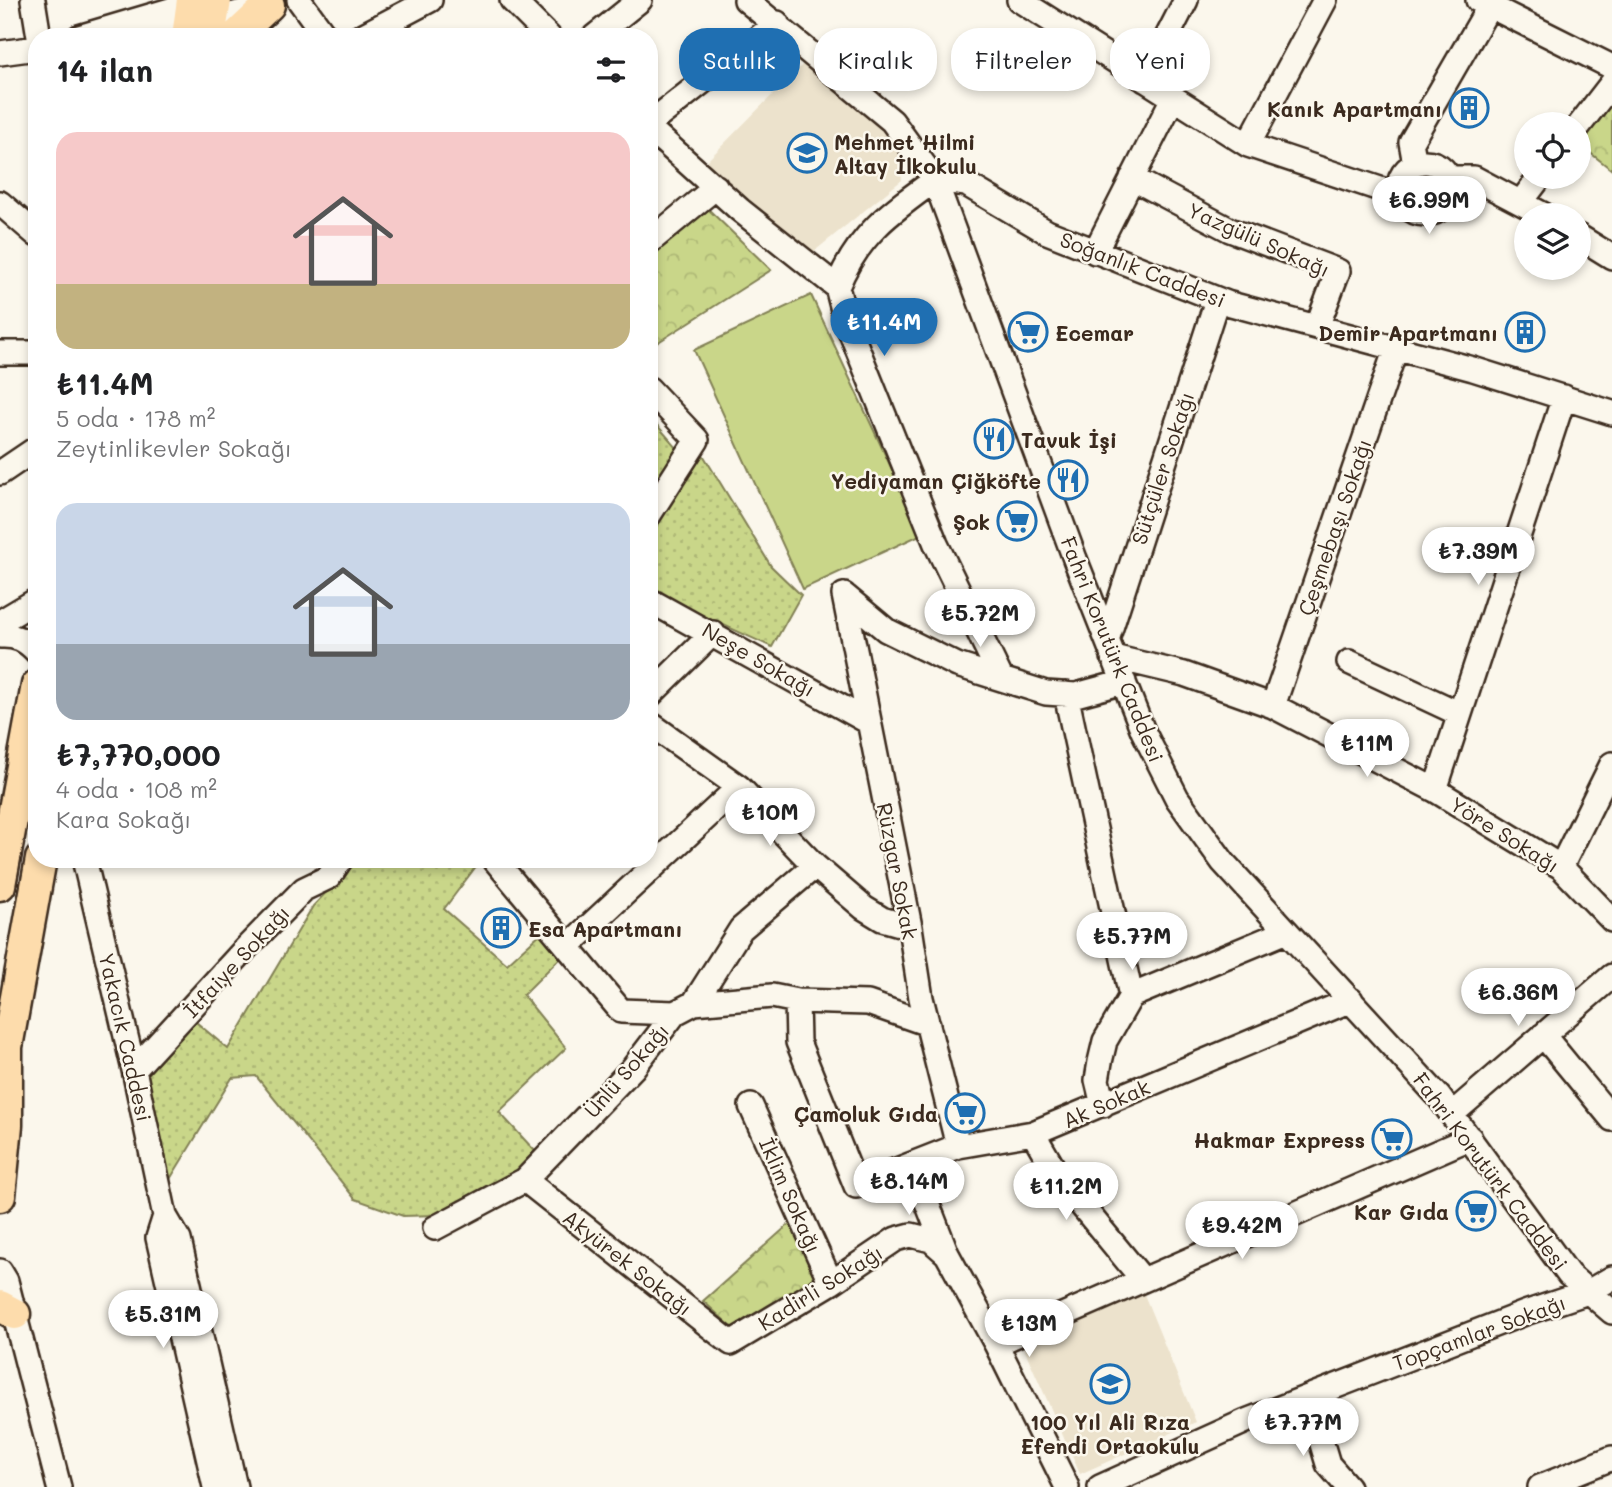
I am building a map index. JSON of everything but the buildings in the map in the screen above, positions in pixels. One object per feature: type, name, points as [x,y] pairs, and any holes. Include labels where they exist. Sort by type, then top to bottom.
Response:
[{"type":"main road","points":[[204,18],[275,3]]},
{"type":"main road","points":[[0,885],[28,734]]},
{"type":"main road","points":[[1,1184],[7,1047],[39,868]]},
{"type":"street","points":[[33,0],[38,28]]},
{"type":"street","points":[[299,0],[320,28]]},
{"type":"street","points":[[377,28],[430,0]]},
{"type":"street","points":[[512,0],[540,28]]},
{"type":"street","points":[[605,28],[640,0]]},
{"type":"street","points":[[746,0],[892,121],[935,180],[880,219],[849,258],[837,287],[845,318],[936,544],[1001,678],[1046,693],[1076,695],[1124,682]]},
{"type":"street","points":[[1019,0],[1043,6],[1110,55]]},
{"type":"street","points":[[1171,28],[1185,0]]},
{"type":"street","points":[[1248,145],[1325,0]]},
{"type":"street","points":[[1415,164],[1412,142],[1487,2],[1612,67]]},
{"type":"street","points":[[138,28],[204,18]]},
{"type":"street","points":[[174,28],[204,18]]},
{"type":"street","points":[[658,119],[776,23]]},
{"type":"street","points":[[0,53],[28,49]]},
{"type":"street","points":[[0,68],[28,65]]},
{"type":"street","points":[[1590,112],[1612,83]]},
{"type":"street","points":[[1162,91],[1248,145],[1401,196],[1410,209],[1418,213],[1434,213],[1447,202],[1451,195],[1450,178],[1439,166],[1432,163],[1415,164],[1404,174],[1401,196]]},
{"type":"street","points":[[1096,252],[1173,98]]},
{"type":"street","points":[[658,134],[740,210],[837,287]]},
{"type":"street","name":"Yazgülü Sokağı","points":[[1132,178],[1230,230],[1338,271],[1317,327]]},
{"type":"street","points":[[1450,178],[1474,178],[1521,202],[1531,189]]},
{"type":"street","name":"Soğanlık Caddesi","points":[[935,180],[966,184],[1047,232],[1217,299],[1396,348],[1612,413]]},
{"type":"street","name":"Fahri Korutürk Caddesi","points":[[935,180],[1070,546],[1143,731],[1177,798],[1223,862],[1452,1114],[1569,1275],[1612,1312]]},
{"type":"street","points":[[658,235],[716,187]]},
{"type":"street","points":[[0,203],[28,227]]},
{"type":"street","points":[[1591,244],[1612,257]]},
{"type":"street","name":"Sütçüler Sokağı","points":[[1111,647],[1217,299]]},
{"type":"street","name":"Çeşmebaşı Sokağı","points":[[1273,706],[1396,348]]},
{"type":"street","points":[[0,353],[28,353]]},
{"type":"street","points":[[1435,790],[1564,397]]},
{"type":"street","points":[[658,398],[697,440],[658,501]]},
{"type":"street","points":[[0,473],[28,454]]},
{"type":"street","name":"Rüzgar Sokak","points":[[958,1146],[928,1024],[844,595],[886,630],[957,665],[1001,678]]},
{"type":"street","points":[[0,622],[28,605]]},
{"type":"street","name":"Neşe Sokağı","points":[[658,605],[867,721]]},
{"type":"street","points":[[0,634],[28,627]]},
{"type":"street","points":[[658,687],[713,633]]},
{"type":"street","points":[[0,634],[12,635],[28,642]]},
{"type":"street","name":"Yöre Sokağı","points":[[1111,647],[1273,706],[1435,790],[1561,867],[1612,920]]},
{"type":"street","points":[[1349,662],[1460,714]]},
{"type":"street","points":[[1066,694],[1131,996]]},
{"type":"street","points":[[658,729],[739,787],[815,866],[864,908],[882,919],[911,927]]},
{"type":"street","points":[[1561,867],[1612,764]]},
{"type":"street","points":[[658,862],[739,787]]},
{"type":"street","name":"Ünlü Sokağı","points":[[435,1228],[525,1180],[633,1068],[685,1008],[741,929],[815,866]]},
{"type":"street","name":"Yakacık Caddesi","points":[[86,868],[135,1070],[165,1216],[179,1240],[235,1487]]},
{"type":"street","name":"İtfaiye Sokağı","points":[[135,1070],[327,868]]},
{"type":"street","points":[[502,868],[621,1011],[685,1008],[772,996],[797,1001],[868,1003],[928,1024]]},
{"type":"street","points":[[568,946],[652,868]]},
{"type":"street","points":[[1103,1105],[1097,1080],[1105,1041],[1131,996],[1285,932]]},
{"type":"street","points":[[1452,1114],[1612,976]]},
{"type":"street","name":"Ak Sokak","points":[[797,1001],[798,1042],[856,1186],[958,1146],[1033,1133],[1351,1000]]},
{"type":"street","points":[[1543,1035],[1612,1119]]},
{"type":"street","name":"İklim Sokağı","points":[[751,1106],[831,1283]]},
{"type":"street","points":[[1033,1133],[1059,1178],[1143,1280]]},
{"type":"street","points":[[996,1344],[1470,1138]]},
{"type":"street","points":[[912,1164],[947,1254],[996,1344],[1067,1487]]},
{"type":"street","name":"Akyürek Sokağı","points":[[525,1180],[731,1343]]},
{"type":"street","name":"Yakacık Caddesi","points":[[165,1216],[158,1238],[215,1487]]},
{"type":"street","name":"Kadirli Sokağı","points":[[731,1343],[831,1283],[896,1239],[911,1235],[931,1240],[947,1254]]},
{"type":"street","points":[[0,1271],[6,1281],[7,1310],[59,1487]]},
{"type":"street","name":"Topçamlar Sokağı","points":[[1100,1487],[1246,1421],[1525,1313],[1588,1292],[1612,1278]]},
{"type":"street","points":[[1308,1397],[1328,1464],[1348,1487]]},
{"type":"street","points":[[1540,1487],[1612,1458]]},
{"type":"shaded area","name":"Mehmet Hilmi Altay İlkokulu","points":[[809,58],[814,63],[814,91],[845,91],[898,139],[902,180],[806,258],[701,167],[776,91],[800,91],[800,67]]},
{"type":"shaded area","name":"100 Yıl Ali Rıza Efendi Ortaokulu","points":[[1141,1287],[1196,1422],[1080,1474],[1023,1346]]},
{"type":"green space","points":[[1612,103],[1612,170],[1591,153],[1591,129]]},
{"type":"green space","points":[[704,205],[771,270],[658,342],[658,244]]},
{"type":"green space","points":[[811,295],[922,534],[803,589],[694,350]]},
{"type":"green space","points":[[658,426],[678,449],[658,480]]},
{"type":"green space","points":[[702,453],[771,566],[801,595],[772,647],[658,595],[658,524]]},
{"type":"green space","points":[[349,868],[475,868],[444,909],[507,964],[542,932],[563,955],[523,995],[566,1048],[499,1112],[535,1151],[512,1176],[438,1215],[403,1216],[355,1199],[256,1076],[232,1078],[164,1189],[146,1067],[190,1017],[228,1049],[313,906]]},
{"type":"green space","points":[[796,1218],[826,1274],[735,1330],[703,1301]]},
{"type":"place","name":"Kanık Apartmanı","points":[[1469,108]]},
{"type":"place","name":"Mehmet Hilmi Altay İlkokulu","points":[[807,153]]},
{"type":"place","name":"Ecemar","points":[[1028,332]]},
{"type":"place","name":"Demir Apartmanı","points":[[1525,332]]},
{"type":"place","name":"Tavuk İşi","points":[[994,439]]},
{"type":"place","name":"Yediyaman Çiğköfte","points":[[1068,480]]},
{"type":"place","name":"Şok","points":[[1017,521]]},
{"type":"place","name":"Esa Apartmanı","points":[[501,928]]},
{"type":"place","name":"Çamoluk Gıda","points":[[965,1113]]},
{"type":"place","name":"Hakmar Express","points":[[1392,1139]]},
{"type":"place","name":"Kar Gıda","points":[[1476,1211]]},
{"type":"place","name":"100 Yıl Ali Rıza Efendi Ortaokulu","points":[[1110,1384]]}]
